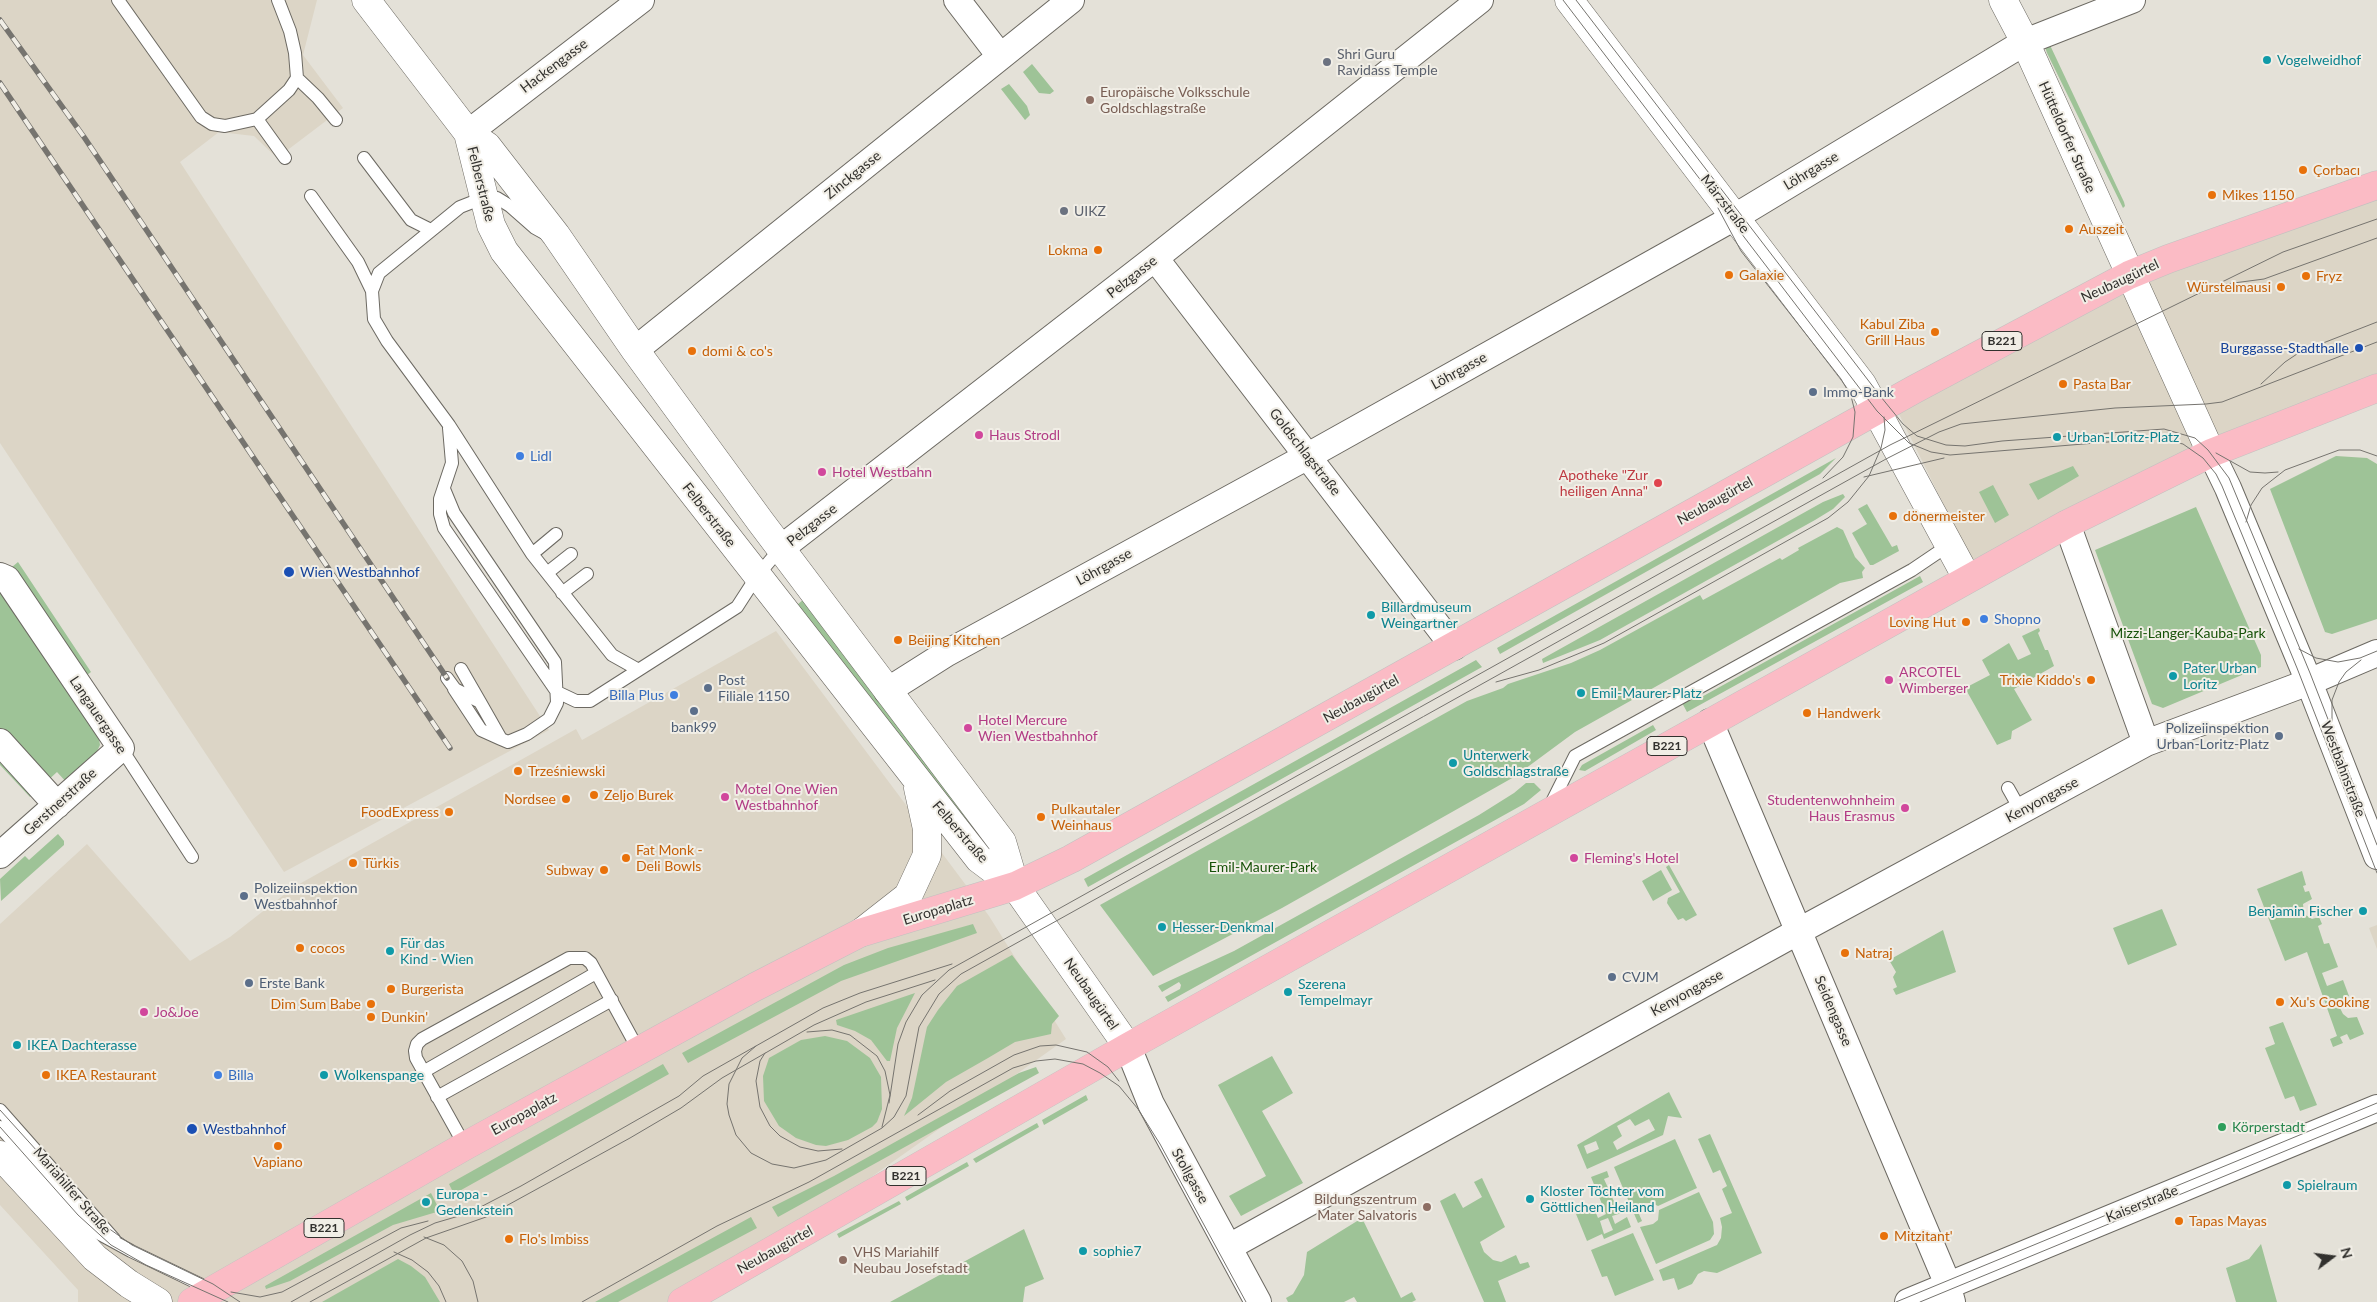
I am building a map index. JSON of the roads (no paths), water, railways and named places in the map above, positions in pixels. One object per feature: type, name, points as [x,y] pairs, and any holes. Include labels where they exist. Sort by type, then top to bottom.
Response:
[{"type":"main road","name":"Felberstraße","points":[[366,0],[468,133],[486,146],[556,235],[635,350],[780,549],[1002,842],[1015,886]]},
{"type":"main road","name":"Märzstraße","points":[[1569,0],[1862,384],[1877,410]]},
{"type":"main road","name":"Hütteldorfer Straße","points":[[2003,0],[2025,42],[2129,275]]},
{"type":"main road","name":"Felberstraße","points":[[468,133],[491,225],[504,251],[980,860],[1015,886]]},
{"type":"main road","name":"Neubaugürtel","points":[[1128,1047],[1015,886],[1071,859],[1998,343],[2129,275],[2168,259],[2377,185]]},
{"type":"main road","points":[[2129,275],[2211,453]]},
{"type":"main road","name":"Neubaugürtel","points":[[682,1302],[1128,1047],[2067,524],[2211,453],[2377,388]]},
{"type":"main road","points":[[1877,410],[1967,578]]},
{"type":"main road","name":"Europaplatz","points":[[203,1296],[465,1146],[860,933],[908,896],[927,856],[927,829],[917,781]]},
{"type":"main road","name":"Europaplatz","points":[[860,933],[1015,886]]},
{"type":"main road","name":"Mariahilfer Straße","points":[[0,1155],[95,1258],[129,1284],[158,1302]]},
{"type":"street","name":"Hackengasse","points":[[468,133],[641,0]]},
{"type":"street","points":[[957,0],[1000,56]]},
{"type":"street","name":"Zinckgasse","points":[[635,350],[1071,0]]},
{"type":"street","name":"Pelzgasse","points":[[780,549],[1155,258],[1480,0]]},
{"type":"street","name":"Löhrgasse","points":[[888,691],[946,653],[1308,456],[1735,217],[2025,42],[2132,0]]},
{"type":"street","name":"Goldschlagstraße","points":[[1155,258],[1454,647]]},
{"type":"street","points":[[2211,453],[2228,488],[2309,682]]},
{"type":"street","points":[[2067,524],[2146,743],[2309,682],[2377,653]]},
{"type":"street","name":"Langauergasse","points":[[0,576],[7,579],[121,748]]},
{"type":"street","name":"Westbahnstraße","points":[[2309,682],[2377,856]]},
{"type":"street","name":"Seidengasse","points":[[1710,722],[1950,1293]]},
{"type":"street","points":[[0,742],[57,805]]},
{"type":"street","name":"Kenyongasse","points":[[1229,1247],[1799,931],[2146,743]]},
{"type":"street","name":"Gerstnerstraße","points":[[0,855],[121,748]]},
{"type":"street","name":"Stollgasse","points":[[1128,1047],[1150,1104],[1258,1302]]},
{"type":"street","name":"Kaiserstraße","points":[[1908,1302],[1950,1293],[2377,1108]]},
{"type":"lane","points":[[118,0],[201,117],[212,124],[225,126],[257,119],[289,90],[297,78],[295,53],[290,31],[278,0]]},
{"type":"lane","points":[[297,78],[318,98],[336,120]]},
{"type":"lane","points":[[257,119],[285,158]]},
{"type":"lane","points":[[364,158],[411,220],[431,230]]},
{"type":"lane","points":[[311,196],[358,262],[372,291],[374,319],[386,341],[449,425],[532,554],[612,655],[637,669]]},
{"type":"lane","points":[[372,291],[379,273],[460,207],[483,198],[497,198],[510,206],[535,228],[556,235]]},
{"type":"lane","points":[[449,425],[452,463],[440,500],[440,514],[444,528],[557,692],[558,704],[549,719],[515,741],[508,742],[486,734],[474,720],[447,678],[455,689],[480,702]]},
{"type":"lane","points":[[532,554],[556,534]]},
{"type":"lane","points":[[1547,813],[1575,756],[1912,570],[1949,545]]},
{"type":"lane","points":[[557,692],[576,701],[590,700],[737,607],[757,576],[780,549]]},
{"type":"lane","points":[[547,573],[571,554]]},
{"type":"lane","points":[[562,593],[587,574]]},
{"type":"lane","points":[[461,669],[501,739]]},
{"type":"lane","name":"Langauergasse","points":[[121,748],[192,857]]},
{"type":"lane","points":[[2008,788],[2021,811]]},
{"type":"lane","points":[[465,1146],[423,1072],[415,1051],[422,1039],[569,958],[585,958],[612,1000],[639,1051]]},
{"type":"lane","points":[[423,1072],[596,973]]},
{"type":"lane","points":[[438,1097],[612,1000]]},
{"type":"lane","name":"Mariahilfer Straße","points":[[0,1110],[104,1225],[115,1241]]},
{"type":"lane","name":"Mariahilfer Straße","points":[[0,1128],[78,1215],[98,1233],[115,1241]]},
{"type":"lane","points":[[115,1241],[203,1296]]},
{"type":"tram line","points":[[1563,0],[1877,411],[1909,443],[1931,452],[1950,455],[2156,438],[2183,444],[2203,458],[2216,474],[2222,486],[2297,668],[2377,873]]},
{"type":"tram line","points":[[1576,0],[1881,397],[1903,424],[1917,436],[1946,445],[1965,446],[2002,441],[2164,429],[2195,438],[2208,450],[2229,478],[2310,673],[2377,845]]},
{"type":"tram line","points":[[1718,208],[1741,251],[1841,379],[1851,396],[1855,412],[1853,437],[1843,457],[1823,478]]},
{"type":"tram line","points":[[889,1103],[898,1044],[906,1022],[922,995],[949,970],[1890,445],[2283,252],[2377,219]]},
{"type":"tram line","points":[[2226,284],[2264,279],[2377,238]]},
{"type":"tram line","points":[[2261,384],[2285,362],[2300,352],[2377,322]]},
{"type":"tram line","points":[[756,1046],[742,1058],[729,1084],[727,1104],[736,1135],[751,1153],[772,1164],[794,1168],[826,1160],[882,1128],[894,1117],[906,1096],[919,1027],[939,994],[961,974],[1886,459],[1939,432],[1961,424],[2115,408],[2222,402],[2377,342]]},
{"type":"tram line","points":[[1496,682],[1539,670],[1604,643],[1828,518],[1848,502],[1869,476],[1881,448],[1885,430],[1884,417]]},
{"type":"tram line","points":[[2246,522],[2251,505],[2262,488],[2285,470],[2339,450],[2360,450],[2377,456]]},
{"type":"tram line","points":[[2216,453],[2250,472],[2278,472]]},
{"type":"tram line","points":[[1864,477],[1944,458]]},
{"type":"tram line","points":[[2299,649],[2316,658],[2338,662],[2360,658],[2377,651]]},
{"type":"tram line","points":[[2332,721],[2332,700],[2339,682],[2346,672],[2361,660]]},
{"type":"tram line","points":[[291,1302],[410,1235],[435,1223],[469,1213],[521,1186],[679,1096],[703,1076],[823,1008],[860,993],[952,964]]},
{"type":"tram line","points":[[310,1302],[426,1238],[486,1217],[630,1138],[681,1108],[722,1078],[814,1025],[866,1002],[935,980]]},
{"type":"tram line","points":[[807,1032],[832,1030],[850,1035],[877,1056],[885,1071],[890,1095],[882,1127]]},
{"type":"tram line","points":[[918,1115],[950,1091],[1014,1055],[1040,1046],[1056,1045],[1087,1052],[1108,1067],[1119,1081]]},
{"type":"tram line","points":[[765,1053],[760,1061],[756,1081],[760,1107],[770,1126],[780,1136],[800,1147],[818,1151],[842,1149]]},
{"type":"tram line","points":[[582,1302],[717,1226],[809,1182],[1013,1068],[1036,1061],[1055,1059],[1083,1064],[1100,1073],[1119,1086],[1138,1109],[1160,1144],[1246,1302]]},
{"type":"tram line","points":[[1896,1302],[2377,1103]]},
{"type":"tram line","points":[[0,1110],[104,1225],[132,1245],[213,1284],[240,1302]]},
{"type":"tram line","points":[[1920,1302],[2377,1113]]},
{"type":"tram line","points":[[0,1127],[78,1215],[111,1245],[146,1265],[228,1302]]},
{"type":"tram line","points":[[231,1292],[260,1297],[282,1292],[401,1228],[428,1221]]},
{"type":"tram line","points":[[424,1237],[444,1245],[462,1261],[473,1281],[478,1302]]},
{"type":"tram line","points":[[394,1252],[412,1260],[428,1272],[439,1286],[446,1302]]},
{"type":"railway","points":[[0,20],[84,137],[447,678]]},
{"type":"railway","points":[[0,83],[450,748]]},
{"type":"place","name":"Vogelweidhof","points":[[2267,60]]},
{"type":"place","name":"Shri Guru Ravidass Temple","points":[[1327,62]]},
{"type":"place","name":"Europäische Volksschule Goldschlagstraße","points":[[1090,100]]},
{"type":"place","name":"Çorbacı","points":[[2303,170]]},
{"type":"place","name":"Mikes 1150","points":[[2212,195]]},
{"type":"place","name":"UIKZ","points":[[1064,211]]},
{"type":"place","name":"Auszeit","points":[[2069,229]]},
{"type":"place","name":"Lokma","points":[[1098,250]]},
{"type":"place","name":"Galaxie","points":[[1729,275]]},
{"type":"place","name":"Fryz","points":[[2306,276]]},
{"type":"place","name":"Würstelmausi","points":[[2281,287]]},
{"type":"place","name":"Kabul Ziba Grill Haus","points":[[1935,332]]},
{"type":"place","name":"Burggasse-Stadthalle","points":[[2359,348]]},
{"type":"place","name":"domi & co's","points":[[692,351]]},
{"type":"place","name":"Pasta Bar","points":[[2063,384]]},
{"type":"place","name":"Immo-Bank","points":[[1813,392]]},
{"type":"place","name":"Haus Strodl","points":[[979,435]]},
{"type":"place","name":"Urban-Loritz-Platz","points":[[2057,437]]},
{"type":"place","name":"Lidl","points":[[520,456]]},
{"type":"place","name":"Hotel Westbahn","points":[[822,472]]},
{"type":"place","name":"Apotheke \"Zur heiligen Anna\"","points":[[1658,483]]},
{"type":"place","name":"dönermeister","points":[[1893,516]]},
{"type":"place","name":"Wien Westbahnhof","points":[[289,572]]},
{"type":"place","name":"Billardmuseum Weingartner","points":[[1371,615]]},
{"type":"place","name":"Shopno","points":[[1984,619]]},
{"type":"place","name":"Loving Hut","points":[[1966,622]]},
{"type":"place","name":"Beijing Kitchen","points":[[898,640]]},
{"type":"place","name":"Pater Urban Loritz","points":[[2173,676]]},
{"type":"place","name":"ARCOTEL Wimberger","points":[[1889,680]]},
{"type":"place","name":"Trixie Kiddo's","points":[[2091,680]]},
{"type":"place","name":"Post Filiale 1150","points":[[708,688]]},
{"type":"place","name":"Emil-Maurer-Platz","points":[[1581,693]]},
{"type":"place","name":"Billa Plus","points":[[674,695]]},
{"type":"place","name":"bank99","points":[[694,711]]},
{"type":"place","name":"Handwerk","points":[[1807,713]]},
{"type":"place","name":"Hotel Mercure Wien Westbahnhof","points":[[968,728]]},
{"type":"place","name":"Polizeiinspektion Urban-Loritz-Platz","points":[[2279,736]]},
{"type":"place","name":"Unterwerk Goldschlagstraße","points":[[1453,763]]},
{"type":"place","name":"Trześniewski","points":[[518,771]]},
{"type":"place","name":"Zeljo Burek","points":[[594,795]]},
{"type":"place","name":"Motel One Wien Westbahnhof","points":[[725,797]]},
{"type":"place","name":"Nordsee","points":[[566,799]]},
{"type":"place","name":"Studentenwohnheim Haus Erasmus","points":[[1905,808]]},
{"type":"place","name":"FoodExpress","points":[[449,812]]},
{"type":"place","name":"Pulkautaler Weinhaus","points":[[1041,817]]},
{"type":"place","name":"Fat Monk - Deli Bowls","points":[[626,858]]},
{"type":"place","name":"Fleming's Hotel","points":[[1574,858]]},
{"type":"place","name":"Türkis","points":[[353,863]]},
{"type":"place","name":"Subway","points":[[604,870]]},
{"type":"place","name":"Polizeiinspektion Westbahnhof","points":[[244,896]]},
{"type":"place","name":"Benjamin Fischer","points":[[2363,911]]},
{"type":"place","name":"Hesser-Denkmal","points":[[1162,927]]},
{"type":"place","name":"cocos","points":[[300,948]]},
{"type":"place","name":"Für das Kind - Wien","points":[[390,951]]},
{"type":"place","name":"Natraj","points":[[1845,953]]},
{"type":"place","name":"CVJM","points":[[1612,977]]},
{"type":"place","name":"Erste Bank","points":[[249,983]]},
{"type":"place","name":"Burgerista","points":[[391,989]]},
{"type":"place","name":"Szerena Tempelmayr","points":[[1288,992]]},
{"type":"place","name":"Xu's Cooking","points":[[2280,1002]]},
{"type":"place","name":"Dim Sum Babe","points":[[371,1004]]},
{"type":"place","name":"Jo&Joe","points":[[144,1012]]},
{"type":"place","name":"Dunkin'","points":[[371,1017]]},
{"type":"place","name":"IKEA Dachterasse","points":[[17,1045]]},
{"type":"place","name":"IKEA Restaurant","points":[[46,1075]]},
{"type":"place","name":"Billa","points":[[218,1075]]},
{"type":"place","name":"Wolkenspange","points":[[324,1075]]},
{"type":"place","name":"Körperstadt","points":[[2222,1127]]},
{"type":"place","name":"Westbahnhof","points":[[192,1129]]},
{"type":"place","name":"Vapiano","points":[[278,1146]]},
{"type":"place","name":"Spielraum","points":[[2287,1185]]},
{"type":"place","name":"Kloster Töchter vom Göttlichen Heiland","points":[[1530,1199]]},
{"type":"place","name":"Europa - Gedenkstein","points":[[426,1202]]},
{"type":"place","name":"Bildungszentrum Mater Salvatoris","points":[[1427,1207]]},
{"type":"place","name":"Tapas Mayas","points":[[2179,1221]]},
{"type":"place","name":"Mitzitant'","points":[[1884,1236]]},
{"type":"place","name":"Flo's Imbiss","points":[[509,1239]]},
{"type":"place","name":"sophie7","points":[[1083,1251]]},
{"type":"place","name":"VHS Mariahilf Neubau Josefstadt","points":[[843,1260]]},
{"type":"park label","name":"Mizzi-Langer-Kauba-Park","points":[[2188,633]]},
{"type":"park label","name":"Emil-Maurer-Park","points":[[1263,867]]}]
